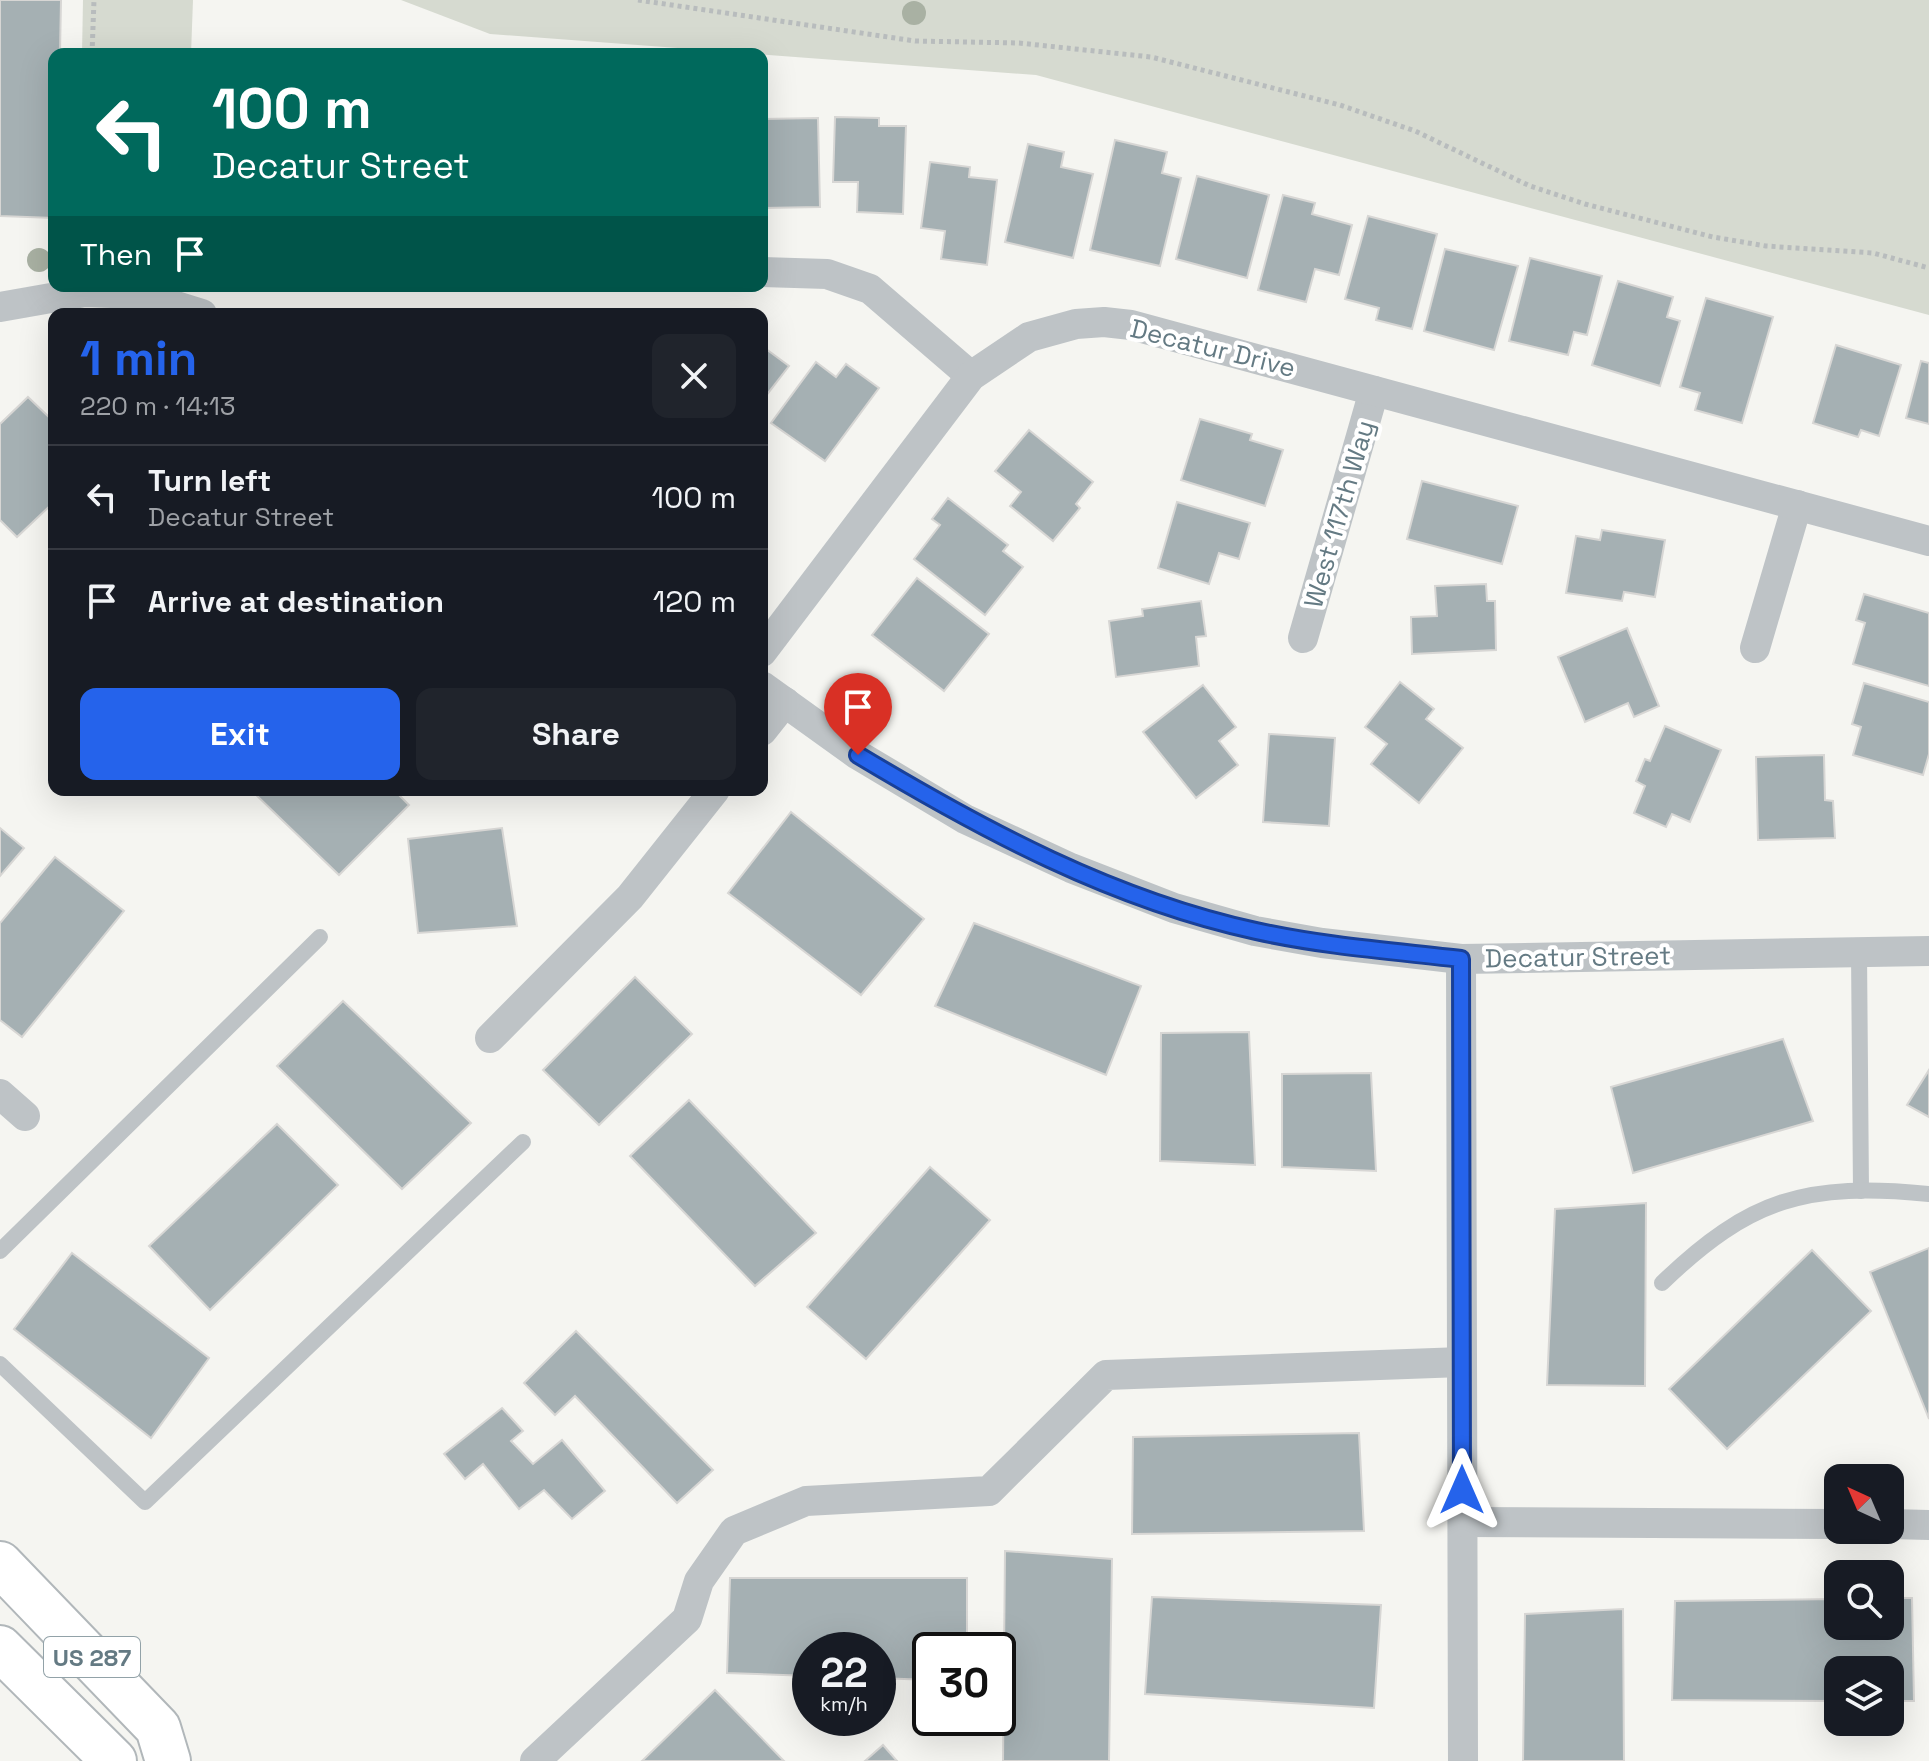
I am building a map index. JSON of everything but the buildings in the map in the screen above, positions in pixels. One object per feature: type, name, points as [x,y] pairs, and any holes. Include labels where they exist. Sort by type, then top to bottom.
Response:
[{"type":"main road","name":"US 287","points":[[0,1564],[158,1728],[168,1761]]},
{"type":"main road","name":"US 287","points":[[0,1648],[114,1761]]},
{"type":"street","points":[[768,272],[827,274],[870,289],[971,376]]},
{"type":"street","points":[[0,307],[85,292],[138,294],[183,308]]},
{"type":"street","name":"Decatur Drive","points":[[768,644],[971,376],[1029,337],[1076,324],[1104,322],[1131,325],[1929,541]]},
{"type":"street","name":"West 117th Way","points":[[1303,638],[1374,391]]},
{"type":"street","points":[[1755,648],[1797,505]]},
{"type":"street","name":"Decatur Street","points":[[774,694],[858,755],[965,819],[1071,868],[1174,908],[1255,931],[1322,943],[1461,959],[1929,951]]},
{"type":"street","points":[[490,1038],[630,897],[710,796]]},
{"type":"street","points":[[1461,959],[1463,1761]]},
{"type":"street","points":[[0,1094],[25,1116]]},
{"type":"street","points":[[535,1761],[687,1619],[699,1581],[734,1531],[806,1501],[989,1491],[1106,1375],[1462,1362]]},
{"type":"street","points":[[1463,1522],[1824,1524]]},
{"type":"street","points":[[1904,1524],[1929,1525]]},
{"type":"lane","points":[[0,1251],[320,937]]},
{"type":"lane","points":[[1859,952],[1861,1191]]},
{"type":"lane","points":[[0,1364],[145,1502],[523,1142]]},
{"type":"lane","points":[[1662,1283],[1705,1243],[1775,1202],[1816,1193],[1929,1194]]},
{"type":"path","points":[[92,48],[94,0]]},
{"type":"path","points":[[638,0],[915,41],[1019,43],[1151,57],[1340,105],[1415,131],[1530,186],[1585,204],[1713,237],[1766,246],[1873,253],[1929,268]]},
{"type":"shaded area","points":[[83,0],[193,0],[191,48],[82,48]]},
{"type":"shaded area","points":[[401,0],[1929,0],[1929,315],[1036,75],[768,55],[768,48],[676,48],[490,34]]},
{"type":"route","points":[[858,755],[965,819],[1013,843],[1174,908],[1255,931],[1322,943],[1461,959],[1462,1490]]}]
